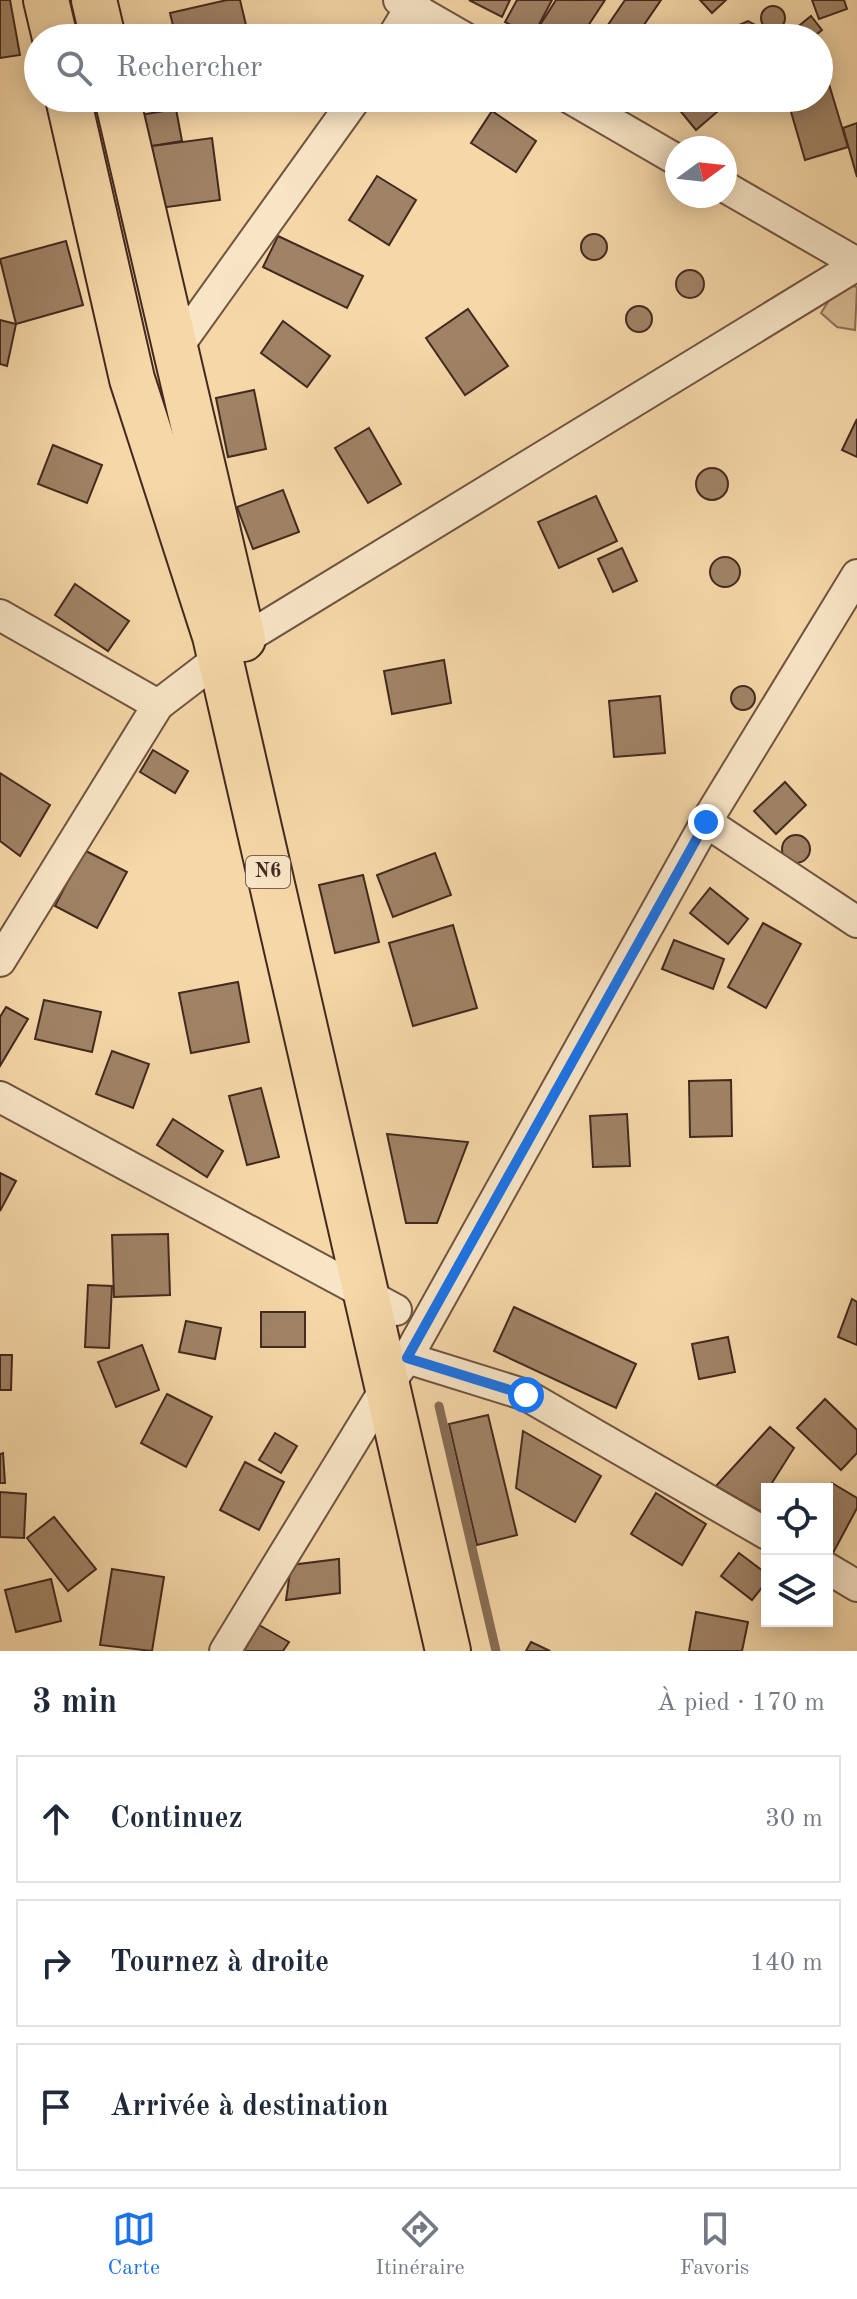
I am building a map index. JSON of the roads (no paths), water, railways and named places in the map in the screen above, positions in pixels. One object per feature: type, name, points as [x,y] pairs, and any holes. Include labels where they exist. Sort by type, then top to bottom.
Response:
[{"type":"highway","points":[[46,0],[52,24]]},
{"type":"highway","points":[[94,0],[100,24]]},
{"type":"highway","name":"N6","points":[[71,112],[132,379],[215,636],[232,650]]},
{"type":"highway","name":"N6","points":[[120,112],[176,349],[232,650],[380,1300],[474,1651]]},
{"type":"highway","name":"N6","points":[[397,1372],[448,1651]]},
{"type":"street","points":[[398,24],[408,2],[443,24]]},
{"type":"street","points":[[176,349],[348,112]]},
{"type":"street","points":[[594,112],[665,153]]},
{"type":"street","points":[[0,961],[158,705],[232,650],[857,264],[737,194]]},
{"type":"street","points":[[225,1651],[397,1372],[706,822],[857,575]]},
{"type":"street","points":[[0,615],[158,705]]},
{"type":"street","points":[[706,822],[857,922]]},
{"type":"street","points":[[0,1097],[380,1300]]},
{"type":"street","points":[[397,1372],[526,1395],[761,1531]]},
{"type":"street","points":[[833,1572],[857,1586]]},
{"type":"waterway","points":[[439,1406],[496,1651]]}]
